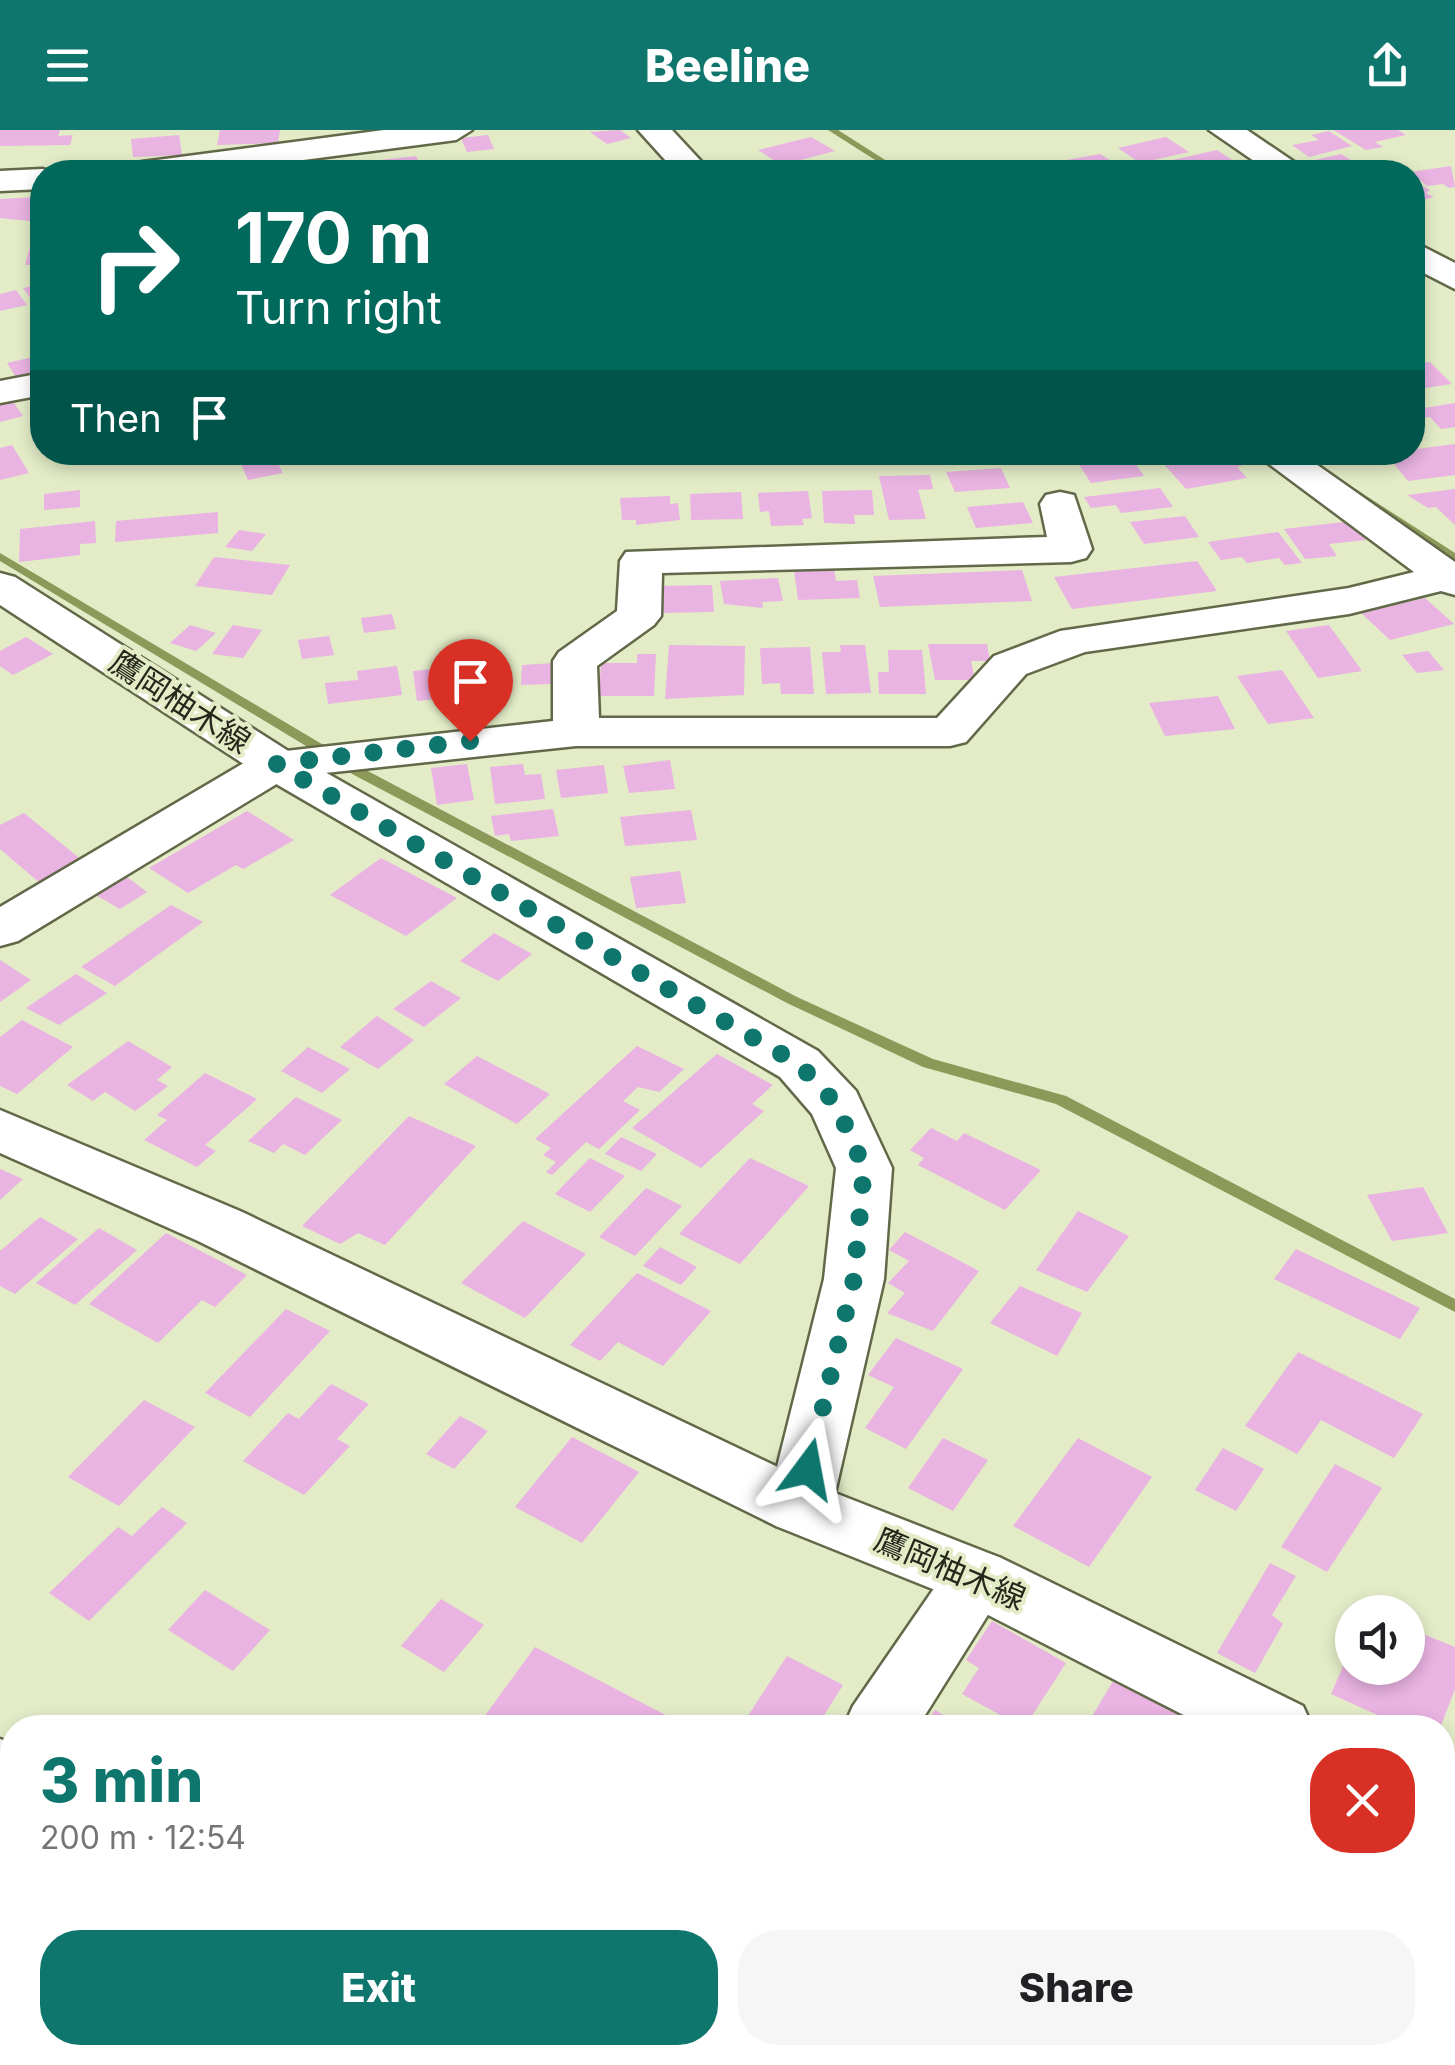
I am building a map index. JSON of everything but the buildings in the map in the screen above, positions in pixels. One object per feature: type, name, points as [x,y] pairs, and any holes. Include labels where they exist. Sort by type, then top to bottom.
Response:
[{"type":"street","points":[[170,160],[203,146],[456,130]]},
{"type":"street","points":[[654,130],[683,160]]},
{"type":"street","points":[[1224,130],[1273,160]]},
{"type":"street","points":[[0,181],[30,180]]},
{"type":"street","points":[[1425,258],[1455,278]]},
{"type":"street","points":[[0,392],[30,386]]},
{"type":"street","points":[[1291,465],[1452,578]]},
{"type":"street","points":[[576,732],[575,661],[639,616],[640,561],[1071,549],[1060,504]]},
{"type":"street","points":[[0,929],[276,764],[576,732],[950,732],[1010,665],[1076,640],[1350,602],[1452,578]]},
{"type":"street","name":"鷹岡柚木線","points":[[0,586],[276,764],[799,1064],[836,1104],[864,1168],[854,1279],[800,1506],[978,1578],[1252,1715]]},
{"type":"street","points":[[0,1130],[220,1226],[800,1506]]},
{"type":"street","points":[[887,1715],[978,1578]]},
{"type":"waterway","points":[[832,130],[880,160]]},
{"type":"waterway","points":[[1343,484],[1455,558]]},
{"type":"waterway","points":[[0,556],[359,772],[792,1000],[928,1063],[1061,1100],[1455,1306]]},
{"type":"route","points":[[470,741],[276,764],[799,1064],[836,1104],[864,1168],[854,1279],[808,1469]]}]
